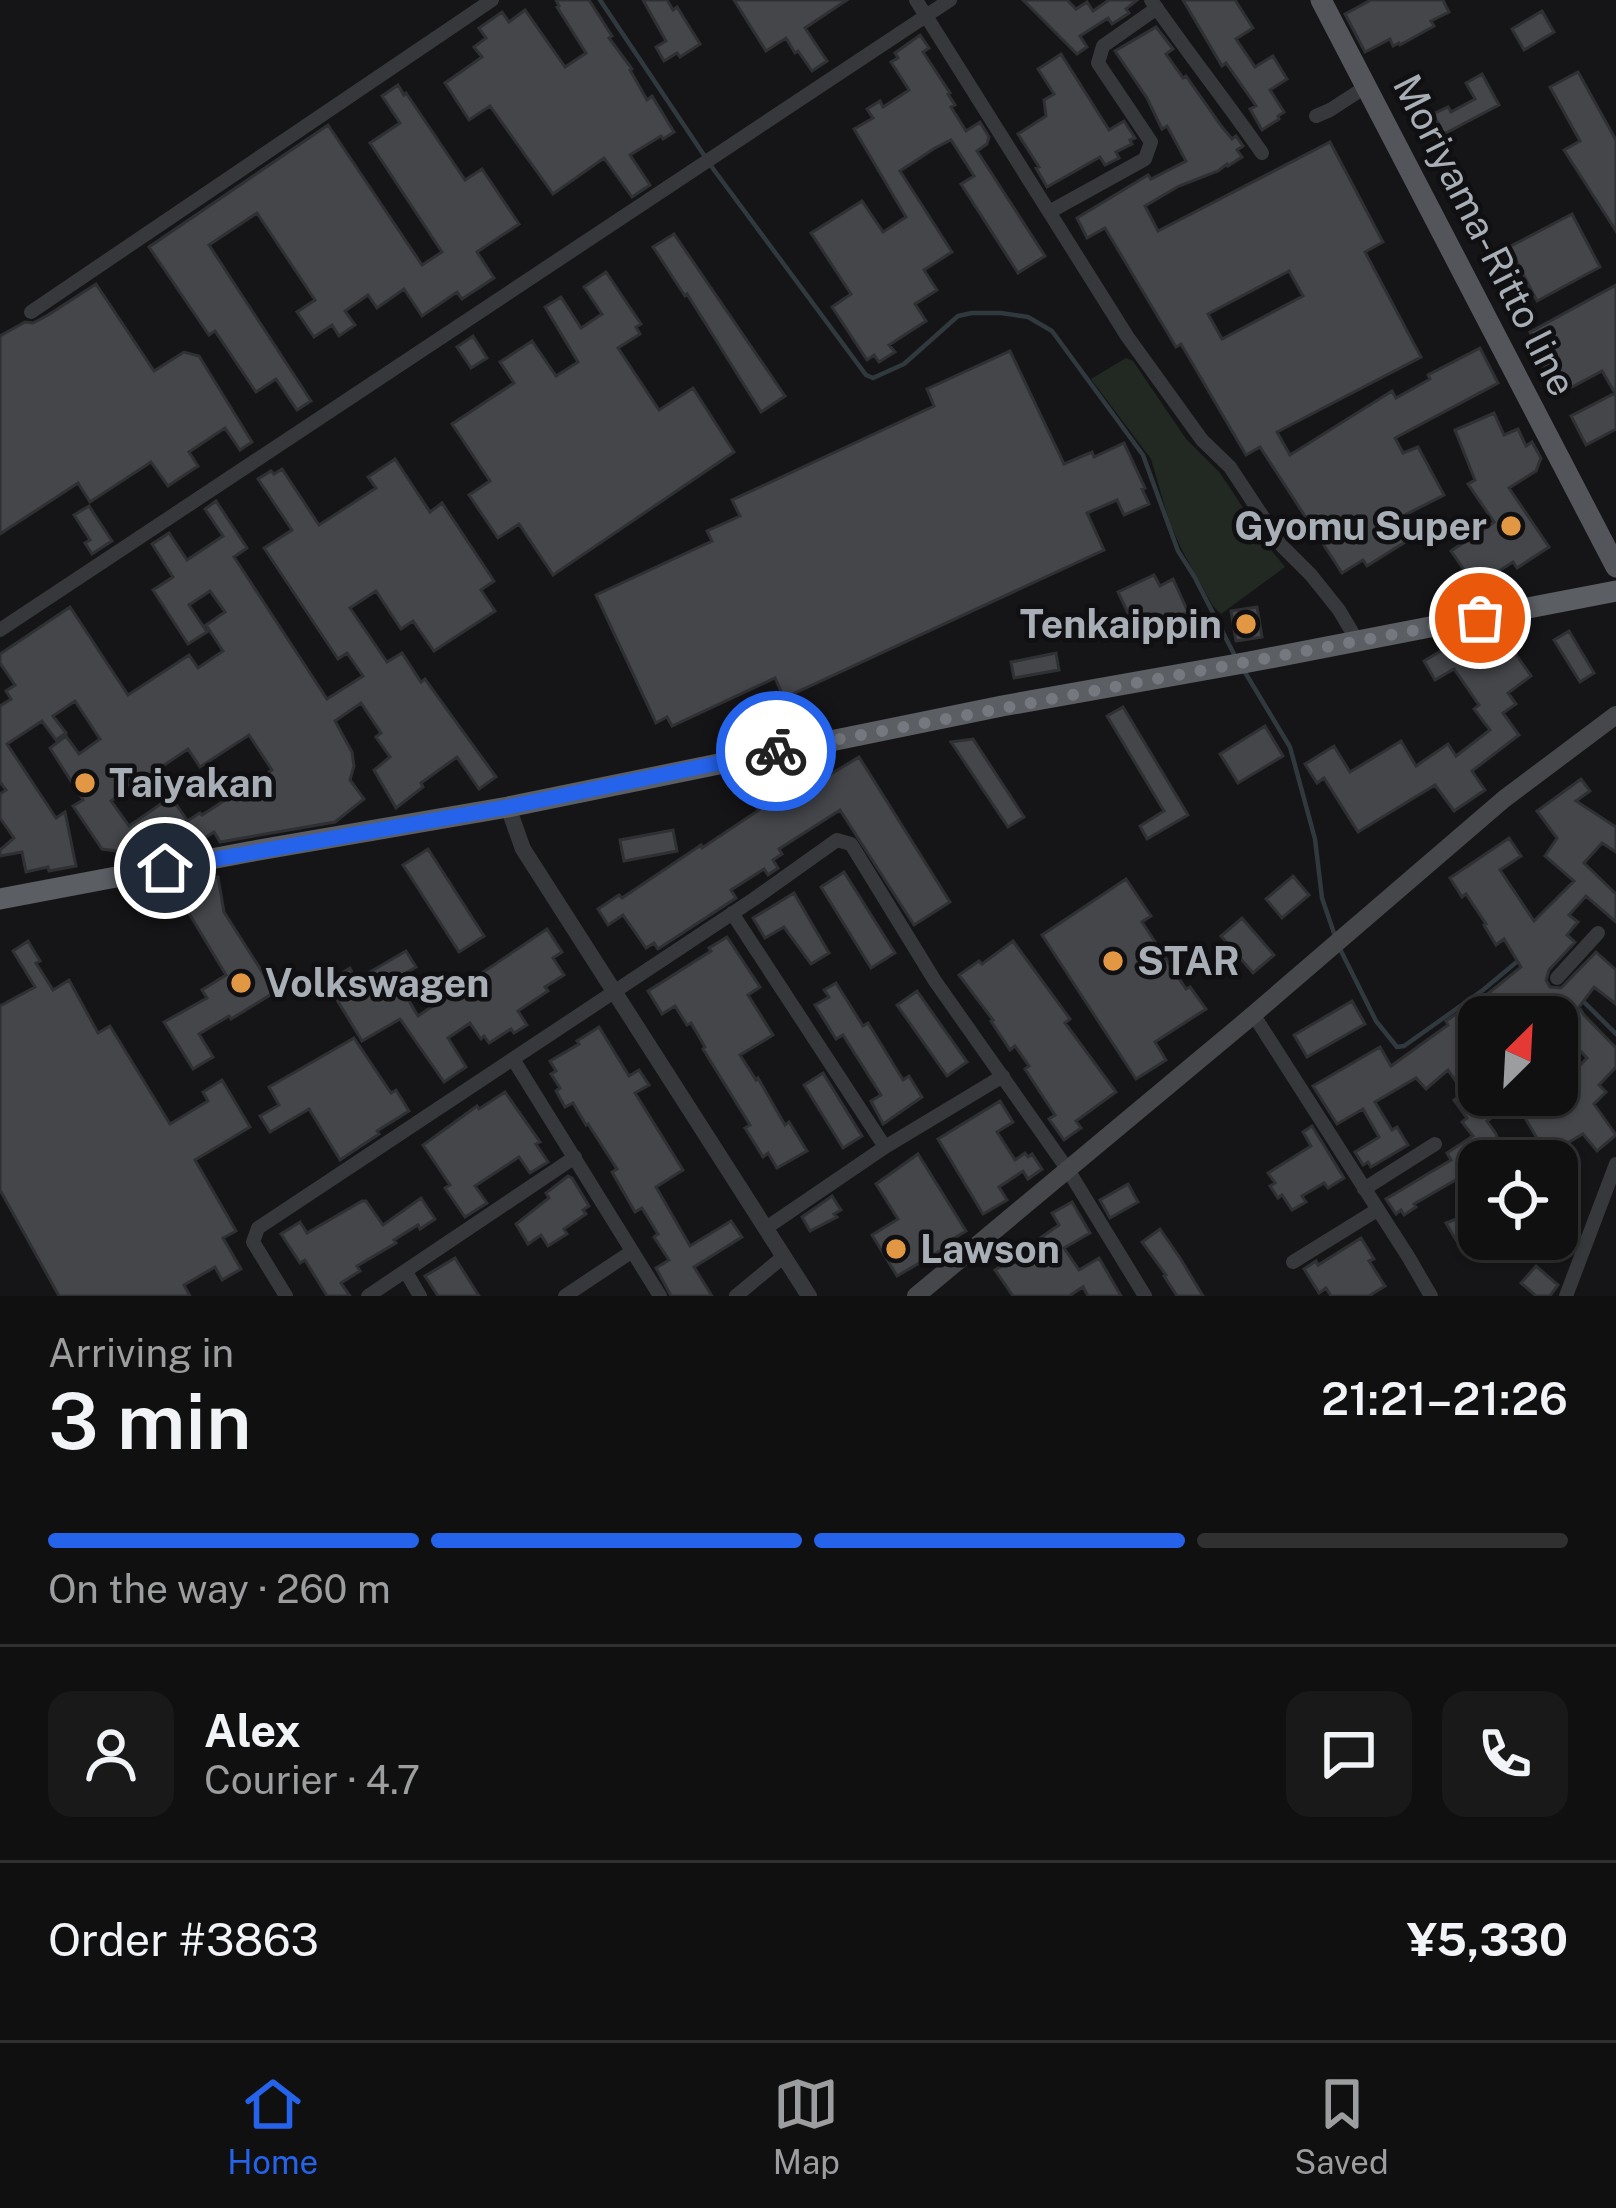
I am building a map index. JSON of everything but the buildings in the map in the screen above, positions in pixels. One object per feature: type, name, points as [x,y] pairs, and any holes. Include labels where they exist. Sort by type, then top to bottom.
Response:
[{"type":"highway","points":[[0,899],[508,807],[862,734],[1616,591]]},
{"type":"main road","name":"Moriyama-Ritto line","points":[[1321,0],[1616,567]]},
{"type":"main road","points":[[916,1296],[1504,799],[1616,715]]},
{"type":"street","points":[[31,312],[493,0]]},
{"type":"street","points":[[916,0],[1127,336],[1358,641]]},
{"type":"street","points":[[0,630],[950,0]]},
{"type":"street","points":[[1051,211],[1145,159],[1151,142],[1098,63],[1103,46],[1154,4],[1262,153]]},
{"type":"street","points":[[1316,116],[1367,86]]},
{"type":"street","points":[[508,807],[524,849],[809,1296]]},
{"type":"street","points":[[286,1296],[253,1242],[258,1228],[837,840],[851,844],[934,981],[1068,1170],[1145,1296]]},
{"type":"street","points":[[732,913],[885,1148]]},
{"type":"street","points":[[1562,974],[1598,933]]},
{"type":"street","points":[[1253,1014],[1431,1296]]},
{"type":"street","points":[[513,1060],[660,1296]]},
{"type":"street","points":[[766,1228],[1003,1076]]},
{"type":"street","points":[[1364,1189],[1435,1144]]},
{"type":"street","points":[[368,1296],[575,1157]]},
{"type":"street","points":[[1566,1296],[1616,1164]]},
{"type":"street","points":[[1293,1262],[1377,1210]]},
{"type":"street","points":[[565,1296],[632,1252]]},
{"type":"street","points":[[736,1296],[783,1257]]},
{"type":"street","points":[[406,1272],[421,1296]]},
{"type":"shaded area","points":[[1126,358],[1133,361],[1186,439],[1220,473],[1285,567],[1221,614],[1170,524],[1151,459],[1091,379]]},
{"type":"waterway","points":[[600,0],[714,170],[866,375],[873,378],[904,364],[958,316],[1001,313],[1028,317],[1052,331],[1143,455],[1178,551],[1234,654]]},
{"type":"waterway","points":[[1243,669],[1290,747],[1315,839],[1322,898],[1336,939]]},
{"type":"waterway","points":[[1340,949],[1376,1021],[1397,1047],[1519,960]]},
{"type":"waterway","points":[[1582,1000],[1616,1034]]},
{"type":"way so far","points":[[776,751],[1480,618]]},
{"type":"place","name":"Gyomu Super","points":[[1511,526]]},
{"type":"place","name":"Tenkaippin","points":[[1246,624]]},
{"type":"place","name":"Taiyakan","points":[[85,783]]},
{"type":"place","name":"STAR","points":[[1113,961]]},
{"type":"place","name":"Volkswagen","points":[[241,983]]},
{"type":"place","name":"Lawson","points":[[896,1249]]},
{"type":"route","points":[[165,868],[508,807],[776,751]]}]
